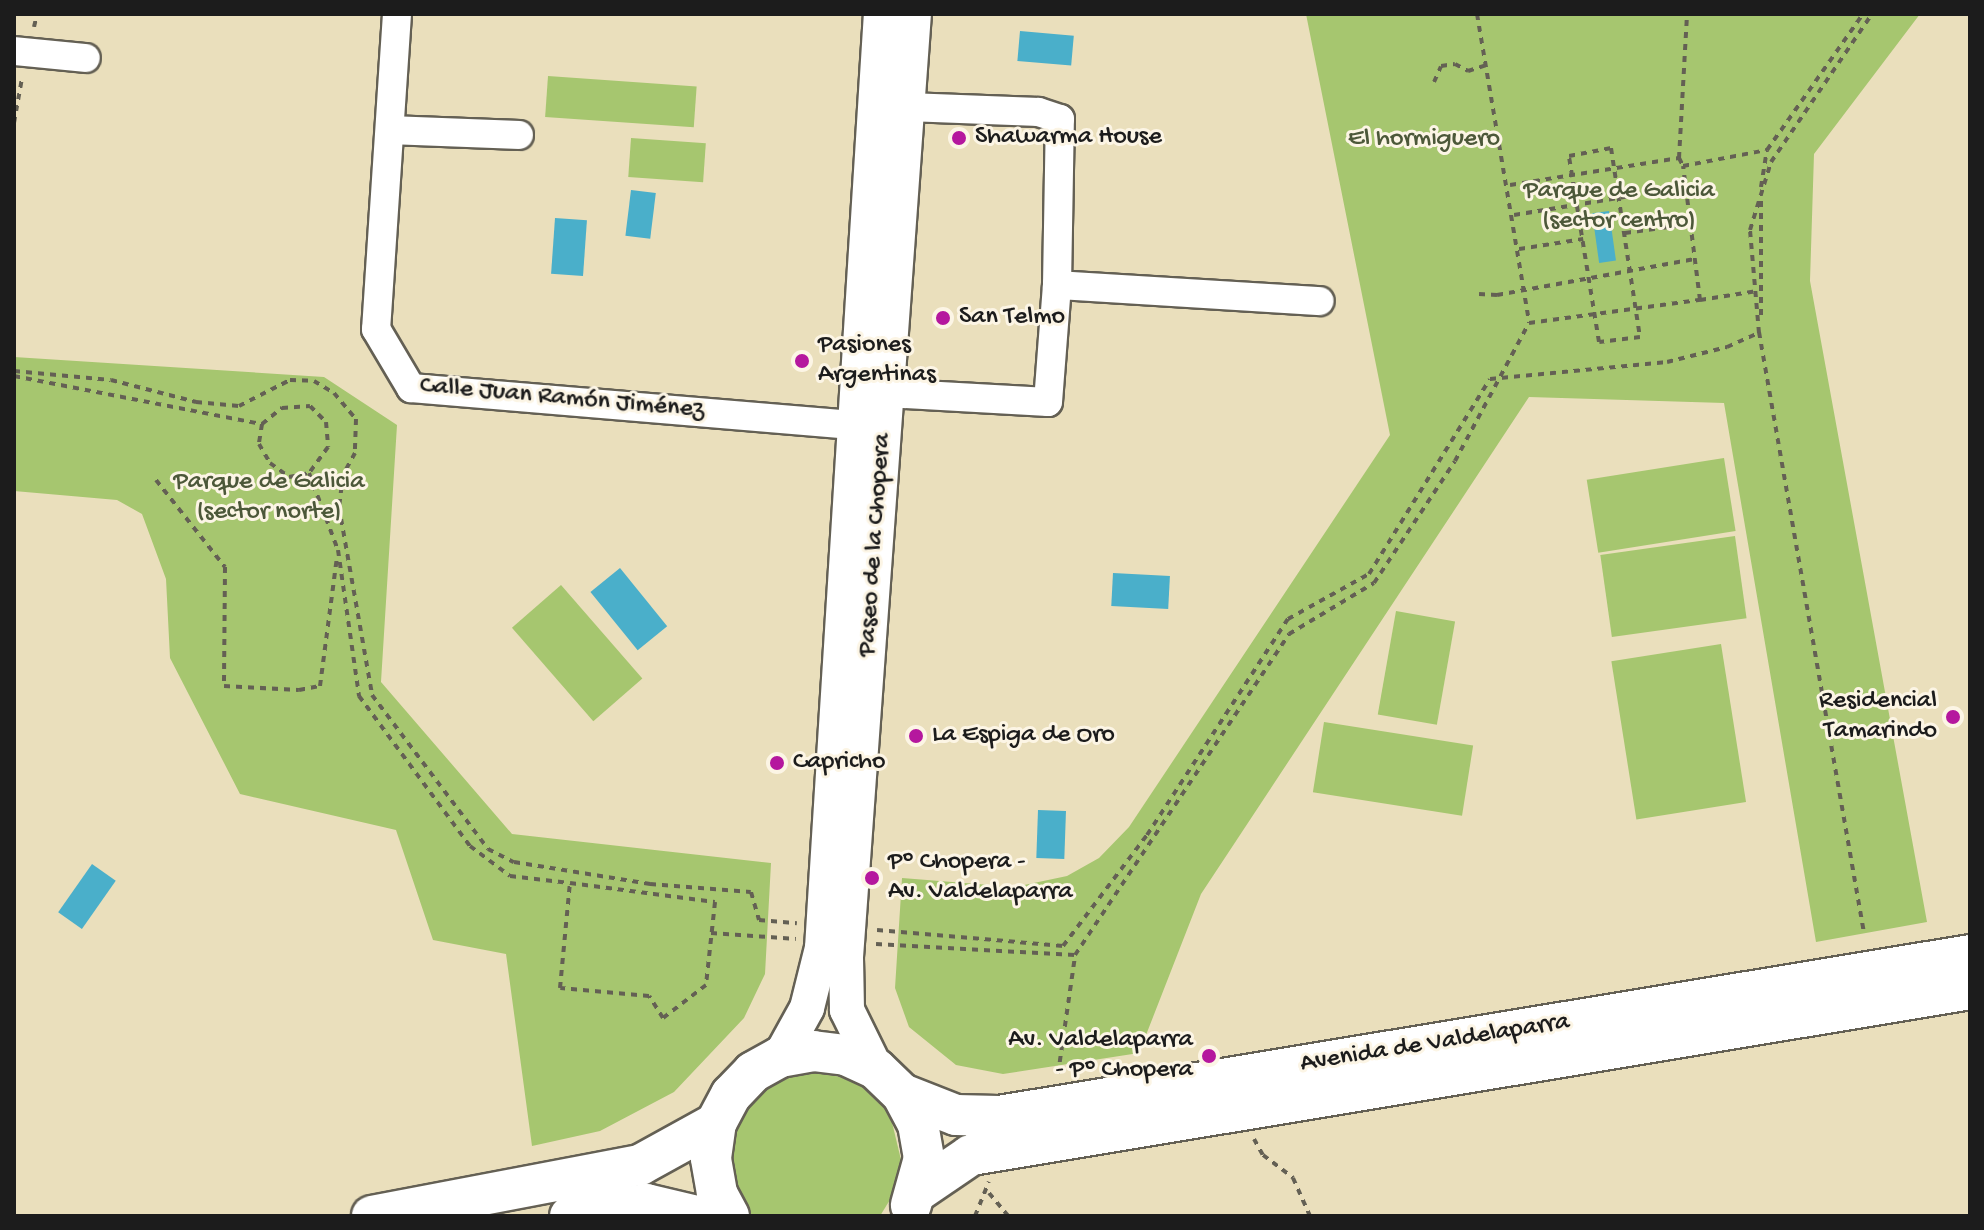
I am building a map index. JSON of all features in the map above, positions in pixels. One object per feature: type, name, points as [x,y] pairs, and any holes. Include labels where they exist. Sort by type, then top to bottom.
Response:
[{"type":"highway","name":"Avenida de Valdelaparra","points":[[780,1057],[813,1051],[846,1055],[956,1115],[1005,1115],[1970,955]]},
{"type":"highway","name":"Avenida de Valdelaparra","points":[[912,1204],[971,1155],[1239,1108],[1970,989]]},
{"type":"highway","points":[[729,1216],[717,1193],[711,1158],[716,1123],[742,1083],[780,1057]]},
{"type":"highway","points":[[889,1081],[918,1124],[924,1158],[912,1204]]},
{"type":"highway","points":[[372,1216],[640,1165],[716,1123]]},
{"type":"highway","points":[[570,1216],[646,1204],[697,1216]]},
{"type":"main road","name":"Paseo de la Chopera","points":[[881,14],[855,425],[835,934],[847,1010],[889,1081]]},
{"type":"main road","name":"Paseo de la Chopera","points":[[780,1057],[807,1008],[835,934],[887,393],[914,14]]},
{"type":"street","name":"Calle Juan Ramón Jiménez","points":[[397,14],[376,329],[411,388],[855,425]]},
{"type":"street","points":[[14,51],[86,58]]},
{"type":"street","points":[[887,393],[1048,402],[1057,285],[1060,119],[1038,112],[908,107]]},
{"type":"street","points":[[390,130],[519,135]]},
{"type":"street","points":[[1057,285],[1320,301]]},
{"type":"path","points":[[1058,1067],[1075,955],[1289,634],[1374,583],[1455,461],[1529,323],[1510,185],[1477,14]]},
{"type":"path","points":[[1687,14],[1679,158],[1683,166],[1700,300]]},
{"type":"path","points":[[1759,333],[1763,290],[1761,195],[1767,150],[1863,14]]},
{"type":"path","points":[[1864,933],[1759,333],[1750,230],[1771,162],[1872,14]]},
{"type":"path","points":[[1434,82],[1441,66],[1455,64],[1468,71],[1487,65]]},
{"type":"path","points":[[1611,148],[1640,337],[1599,342],[1572,175],[1569,156],[1611,148]]},
{"type":"path","points":[[1683,166],[1767,150]]},
{"type":"path","points":[[1510,185],[1679,158]]},
{"type":"path","points":[[1514,215],[1686,187]]},
{"type":"path","points":[[1625,233],[1690,224]]},
{"type":"path","points":[[1519,249],[1583,239]]},
{"type":"path","points":[[1479,294],[1695,259]]},
{"type":"path","points":[[1529,323],[1763,290]]},
{"type":"path","points":[[711,933],[835,934],[1063,946],[1147,835],[1288,619],[1369,574],[1490,379],[1667,362],[1727,347],[1759,333]]},
{"type":"path","points":[[14,374],[111,380],[196,402],[239,406],[290,380],[314,381],[334,393],[356,419],[355,453],[343,475],[339,507],[372,695],[488,849],[529,864],[650,884],[751,892],[759,920],[835,934],[1075,955]]},
{"type":"path","points":[[14,374],[262,424]]},
{"type":"path","points":[[310,406],[326,422],[328,447],[309,473],[289,477],[270,463],[259,444],[262,424],[282,408],[310,406]]},
{"type":"path","points":[[309,473],[338,550],[359,696],[470,846],[510,876],[570,883],[715,902],[706,985],[663,1018],[649,996],[560,988],[570,883]]},
{"type":"path","points":[[156,480],[225,567],[224,686],[299,690],[320,686],[338,550]]},
{"type":"path","points":[[1239,1108],[1263,1155],[1293,1178],[1310,1216]]},
{"type":"path","points":[[989,1192],[1008,1216]]},
{"type":"green space","name":"Parque de Galicia (sector centro)","points":[[1306,14],[1920,14],[1814,154],[1810,281],[1927,922],[1816,942],[1724,403],[1529,397],[1201,894],[1139,1053],[1003,1074],[956,1065],[909,1027],[895,988],[902,878],[1015,887],[1067,876],[1099,858],[1129,827],[1390,435]]},
{"type":"green space","points":[[548,76],[697,86],[694,127],[545,117]]},
{"type":"green space","points":[[631,138],[706,143],[703,182],[628,177]]},
{"type":"green space","name":"Parque de Galicia (sector norte)","points":[[14,357],[324,377],[397,425],[381,682],[512,834],[771,863],[765,974],[744,1018],[674,1092],[600,1131],[532,1146],[506,954],[433,940],[396,830],[240,794],[170,658],[166,579],[142,514],[117,500],[14,491]]},
{"type":"green space","points":[[1724,458],[1736,531],[1598,553],[1587,480]]},
{"type":"green space","points":[[1735,536],[1747,618],[1612,637],[1600,555]]},
{"type":"green space","points":[[561,585],[642,679],[593,721],[512,628]]},
{"type":"green space","points":[[1396,611],[1455,621],[1437,725],[1378,714]]},
{"type":"green space","points":[[1721,644],[1746,802],[1636,819],[1611,661]]},
{"type":"green space","points":[[1324,722],[1473,746],[1462,816],[1313,792]]},
{"type":"green space","points":[[804,1071],[854,1079],[890,1114],[902,1164],[896,1190],[880,1216],[751,1216],[744,1208],[732,1184],[731,1134],[758,1092]]},
{"type":"water","points":[[1020,31],[1074,36],[1071,66],[1017,61]]},
{"type":"water","points":[[631,190],[656,193],[650,239],[625,236]]},
{"type":"water","points":[[1609,211],[1616,261],[1599,263],[1592,213]]},
{"type":"water","points":[[555,218],[587,220],[583,276],[551,274]]},
{"type":"water","points":[[620,568],[667,626],[638,650],[590,592]]},
{"type":"water","points":[[1113,573],[1170,576],[1168,609],[1111,606]]},
{"type":"water","points":[[1038,810],[1066,811],[1064,859],[1036,858]]},
{"type":"water","points":[[92,864],[116,881],[82,929],[58,912]]},
{"type":"place","name":"Shawarma House","points":[[959,138]]},
{"type":"place","name":"San Telmo","points":[[943,318]]},
{"type":"place","name":"Pasiones Argentinas","points":[[802,361]]},
{"type":"place","name":"Residencial Tamarindo","points":[[1953,717]]},
{"type":"place","name":"La Espiga de Oro","points":[[916,736]]},
{"type":"place","name":"Capricho","points":[[777,763]]},
{"type":"place","name":"Pº Chopera - Av. Valdelaparra","points":[[872,878]]},
{"type":"place","name":"Av. Valdelaparra - Pº Chopera","points":[[1209,1056]]},
{"type":"park label","name":"El hormiguero","points":[[1424,140]]}]
